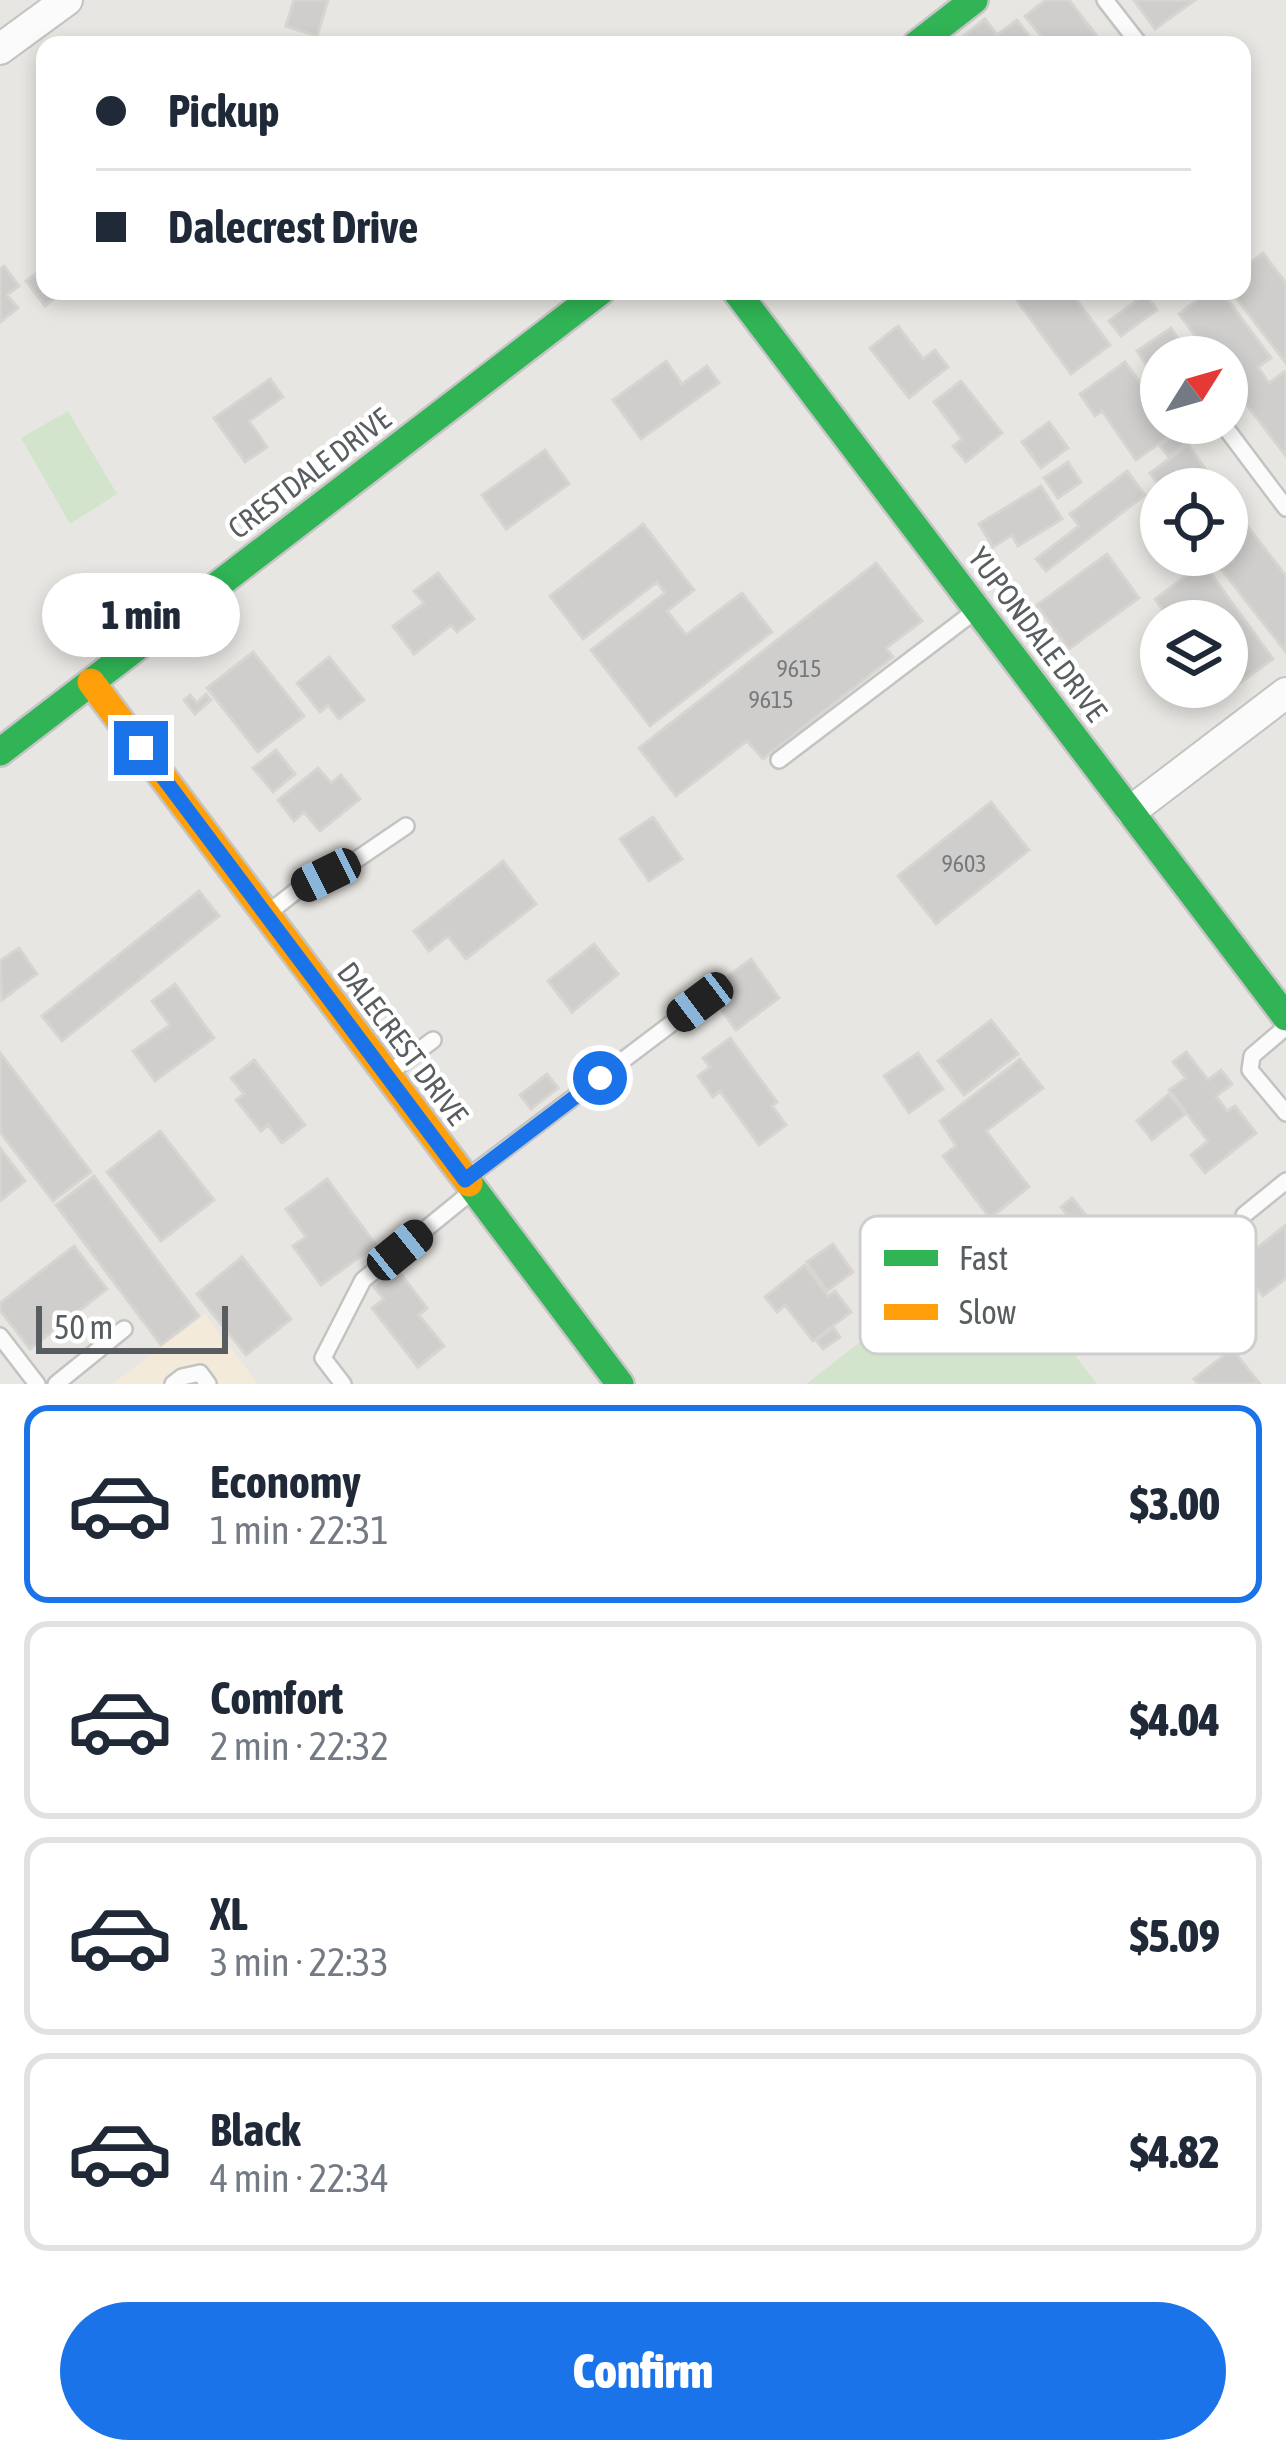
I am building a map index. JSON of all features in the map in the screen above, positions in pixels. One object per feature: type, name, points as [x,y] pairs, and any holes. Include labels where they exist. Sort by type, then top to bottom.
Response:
[{"type":"street","points":[[0,49],[67,0]]},
{"type":"street","points":[[931,36],[974,0]]},
{"type":"street","name":"CRESTDALE DRIVE","points":[[0,752],[590,300]]},
{"type":"street","name":"YUPONDALE DRIVE","points":[[743,300],[1286,1017]]},
{"type":"street","name":"DALECREST DRIVE","points":[[91,682],[620,1384]]},
{"type":"street","points":[[1131,811],[1286,693]]},
{"type":"lane","points":[[1105,0],[1133,36]]},
{"type":"lane","points":[[1238,444],[1286,508]]},
{"type":"lane","points":[[779,760],[977,609]]},
{"type":"lane","points":[[266,914],[299,889],[353,862],[406,826]]},
{"type":"lane","points":[[343,1384],[323,1358],[363,1280],[469,1185],[700,1002]]},
{"type":"lane","points":[[1286,1027],[1252,1056],[1250,1070],[1286,1113]]},
{"type":"lane","points":[[386,1075],[433,1040]]},
{"type":"lane","points":[[1244,1216],[1286,1180]]},
{"type":"lane","points":[[56,1384],[124,1329]]},
{"type":"lane","points":[[0,1336],[38,1384]]},
{"type":"lane","points":[[173,1384],[200,1373],[208,1384]]},
{"type":"shaded area","points":[[205,1314],[258,1384],[112,1384]]},
{"type":"green space","points":[[68,411],[117,494],[70,524],[21,438]]},
{"type":"green space","points":[[860,1342],[860,1354],[1074,1354],[1097,1384],[806,1384]]},
{"type":"building","points":[[294,0],[328,0],[317,36],[286,26]]},
{"type":"building","points":[[1046,0],[1069,0],[1097,36],[1041,36],[1025,16]]},
{"type":"building","points":[[1134,0],[1195,0],[1155,29]]},
{"type":"building","points":[[985,19],[997,35],[1017,20],[1029,36],[963,36]]},
{"type":"building","points":[[1263,253],[1286,283],[1286,363],[1238,300],[1251,300],[1251,262]]},
{"type":"building","points":[[4,266],[19,286],[7,295],[18,308],[0,322],[0,269]]},
{"type":"building","points":[[36,274],[36,294],[26,281]]},
{"type":"building","points":[[1017,300],[1077,300],[1110,345],[1071,374]]},
{"type":"building","points":[[1137,300],[1150,300],[1157,310],[1121,336],[1109,321]]},
{"type":"building","points":[[1197,300],[1228,300],[1271,358],[1258,367],[1269,383],[1284,372],[1286,456],[1248,406],[1248,336],[1195,336],[1179,314]]},
{"type":"building","points":[[898,326],[923,359],[935,350],[948,367],[909,398],[870,348]]},
{"type":"building","points":[[666,361],[682,384],[707,366],[719,383],[641,439],[613,400]]},
{"type":"building","points":[[1125,362],[1140,382],[1140,444],[1159,444],[1136,460],[1102,411],[1095,416],[1080,394]]},
{"type":"building","points":[[270,379],[283,397],[249,421],[267,447],[245,462],[214,418]]},
{"type":"building","points":[[961,381],[1002,433],[966,462],[953,446],[962,439],[934,402]]},
{"type":"building","points":[[1049,422],[1068,448],[1041,468],[1022,442]]},
{"type":"building","points":[[1162,444],[1185,444],[1169,457]]},
{"type":"building","points":[[1188,445],[1205,468],[1157,468]]},
{"type":"building","points":[[545,450],[569,484],[506,529],[482,495]]},
{"type":"building","points":[[1068,462],[1081,482],[1058,498],[1044,478]]},
{"type":"building","points":[[1127,471],[1140,488],[1140,499],[1046,571],[1036,559],[1079,526],[1070,514]]},
{"type":"building","points":[[1041,486],[1062,519],[1018,546],[1012,535],[993,547],[979,524]]},
{"type":"building","points":[[643,524],[694,590],[667,611],[686,635],[742,593],[772,632],[650,726],[591,650],[665,593],[657,582],[583,639],[550,596]]},
{"type":"building","points":[[1248,527],[1286,576],[1286,652],[1226,576],[1248,576]]},
{"type":"building","points":[[1107,554],[1139,598],[1069,649],[1037,605]]},
{"type":"building","points":[[876,563],[922,621],[886,648],[893,657],[763,759],[747,741],[676,796],[639,748]]},
{"type":"building","points":[[438,573],[474,619],[457,632],[451,625],[414,654],[393,626],[424,603],[414,591]]},
{"type":"building","points":[[1186,576],[1212,576],[1230,600],[1156,600]]},
{"type":"building","points":[[1248,625],[1273,659],[1248,677]]},
{"type":"building","points":[[253,652],[304,716],[258,752],[207,688]]},
{"type":"building","points":[[329,657],[364,700],[339,719],[328,705],[320,712],[297,683]]},
{"type":"building","points":[[206,694],[211,700],[195,714],[184,700],[190,695],[197,703]]},
{"type":"building","points":[[276,750],[295,774],[273,792],[253,768]]},
{"type":"building","points":[[318,768],[331,783],[341,775],[360,799],[320,831],[304,812],[294,821],[278,800]]},
{"type":"building","points":[[991,802],[1029,850],[936,924],[898,876]]},
{"type":"building","points":[[653,817],[682,859],[649,881],[620,839]]},
{"type":"building","points":[[503,861],[536,904],[466,959],[448,936],[429,951],[414,931]]},
{"type":"building","points":[[199,891],[219,916],[62,1041],[42,1016]]},
{"type":"building","points":[[594,944],[618,974],[572,1012],[548,981]]},
{"type":"building","points":[[19,948],[37,974],[2,1000],[0,961]]},
{"type":"building","points":[[751,959],[779,998],[736,1030],[703,985],[716,975],[720,982]]},
{"type":"building","points":[[175,984],[214,1038],[155,1081],[133,1051],[170,1025],[152,1001]]},
{"type":"building","points":[[991,1020],[1018,1054],[964,1095],[938,1061]]},
{"type":"building","points":[[730,1038],[777,1102],[772,1106],[786,1125],[759,1145],[720,1091],[713,1097],[698,1076],[710,1067],[703,1058]]},
{"type":"building","points":[[1186,1052],[1208,1080],[1221,1070],[1232,1084],[1216,1096],[1227,1111],[1235,1106],[1256,1133],[1205,1173],[1191,1155],[1208,1141],[1169,1090],[1186,1078],[1173,1062]]},
{"type":"building","points":[[0,1053],[91,1172],[53,1201],[0,1132]]},
{"type":"building","points":[[918,1053],[943,1089],[909,1113],[884,1076]]},
{"type":"building","points":[[1020,1059],[1043,1088],[986,1131],[1029,1187],[988,1216],[943,1156],[956,1146],[940,1121]]},
{"type":"building","points":[[254,1060],[305,1125],[282,1143],[268,1125],[261,1131],[236,1100],[244,1094],[231,1078]]},
{"type":"building","points":[[547,1074],[558,1088],[531,1109],[520,1095]]},
{"type":"building","points":[[1169,1094],[1185,1114],[1152,1140],[1137,1121]]},
{"type":"building","points":[[160,1131],[214,1200],[161,1241],[107,1172]]},
{"type":"building","points":[[0,1148],[25,1181],[0,1201]]},
{"type":"building","points":[[94,1176],[199,1316],[161,1345],[56,1205]]},
{"type":"building","points":[[327,1179],[376,1245],[321,1285],[293,1246],[306,1237],[286,1209]]},
{"type":"building","points":[[1072,1198],[1087,1216],[1068,1216],[1061,1207]]},
{"type":"building","points":[[1286,1225],[1286,1278],[1263,1296],[1256,1287],[1256,1249]]},
{"type":"building","points":[[833,1244],[853,1272],[827,1291],[807,1262]]},
{"type":"building","points":[[74,1246],[107,1289],[30,1349],[0,1310],[0,1303]]},
{"type":"building","points":[[242,1257],[291,1319],[246,1355],[197,1294]]},
{"type":"building","points":[[805,1265],[828,1296],[835,1291],[851,1312],[813,1341],[785,1305],[777,1312],[765,1297]]},
{"type":"building","points":[[396,1268],[427,1308],[419,1315],[444,1346],[418,1367],[372,1308],[384,1299],[373,1286]]},
{"type":"building","points":[[834,1328],[840,1337],[823,1349],[816,1340]]},
{"type":"building","points":[[1226,1354],[1236,1354],[1260,1384],[1198,1384],[1194,1379]]},
{"type":"traffic: fast","points":[[928,36],[974,0]]},
{"type":"traffic: fast","points":[[0,752],[589,300]]},
{"type":"traffic: fast","points":[[743,300],[1286,1017]]},
{"type":"traffic: fast","points":[[469,1183],[620,1384]]},
{"type":"traffic: slow","points":[[91,682],[469,1183]]},
{"type":"route","points":[[141,748],[465,1180],[600,1078]]}]
